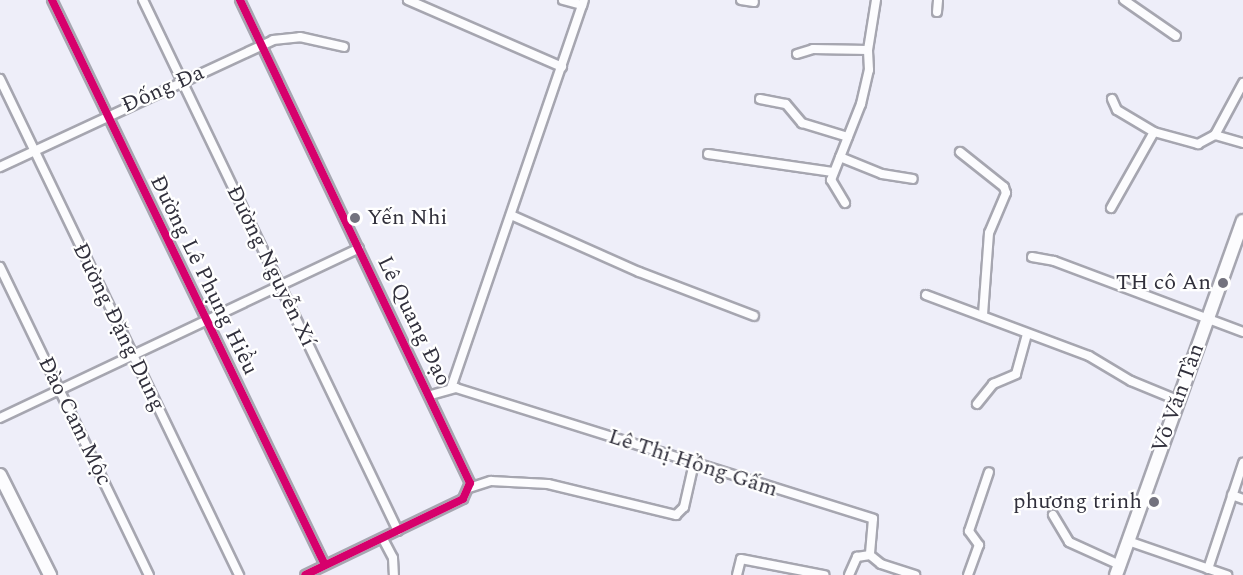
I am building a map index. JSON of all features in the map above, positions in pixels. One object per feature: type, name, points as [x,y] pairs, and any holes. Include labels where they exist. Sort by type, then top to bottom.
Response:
[{"type":"street","name":"Đường Lê Phụng Hiểu","points":[[52,0],[325,565]]},
{"type":"street","name":"Đường Nguyễn Xí","points":[[143,0],[398,531]]},
{"type":"street","name":"Lê Quang Đạo","points":[[240,0],[431,395],[466,470],[470,488]]},
{"type":"street","points":[[408,0],[429,4],[562,67]]},
{"type":"street","points":[[431,395],[451,388],[562,67],[583,3],[563,0]]},
{"type":"street","points":[[741,0],[754,2]]},
{"type":"street","points":[[845,203],[831,180],[848,137],[870,68],[868,50],[876,0]]},
{"type":"street","points":[[937,12],[938,0]]},
{"type":"street","points":[[1124,0],[1139,4],[1176,36]]},
{"type":"street","name":"Đống Đa","points":[[0,167],[107,115],[263,45],[300,37],[344,47]]},
{"type":"street","points":[[797,54],[813,49],[868,50]]},
{"type":"street","name":"Đường Đặng Dung","points":[[0,79],[239,575]]},
{"type":"street","points":[[1112,99],[1117,110],[1154,132],[1198,144],[1215,135],[1243,83]]},
{"type":"street","points":[[760,99],[786,104],[802,123],[848,137]]},
{"type":"street","points":[[1111,208],[1154,132]]},
{"type":"street","points":[[1215,135],[1243,143]]},
{"type":"street","points":[[960,152],[1006,193],[989,233],[983,315]]},
{"type":"street","points":[[708,154],[833,172]]},
{"type":"street","points":[[840,157],[872,171],[913,179]]},
{"type":"street","points":[[511,215],[639,272],[754,316]]},
{"type":"street","name":"Võ Văn Tần","points":[[1118,570],[1243,221]]},
{"type":"street","points":[[0,418],[359,248]]},
{"type":"street","points":[[1032,257],[1054,261],[1243,332]]},
{"type":"street","name":"Đào Cam Mộc","points":[[0,267],[149,575]]},
{"type":"street","points":[[926,295],[1089,356],[1131,381],[1178,399]]},
{"type":"street","points":[[977,404],[993,384],[1016,374],[1027,334]]},
{"type":"street","name":"Lê Thị Hồng Gấm","points":[[451,388],[873,519],[870,555]]},
{"type":"street","points":[[305,575],[463,499],[470,488],[491,481],[548,483],[676,515],[684,507],[694,463]]},
{"type":"street","points":[[1208,568],[1243,463]]},
{"type":"street","points":[[968,575],[979,545],[969,531],[989,472]]},
{"type":"street","points":[[0,475],[50,575]]},
{"type":"street","points":[[1232,495],[1243,499]]},
{"type":"street","points":[[1053,515],[1069,542],[1118,570]]},
{"type":"street","points":[[383,539],[393,558],[394,575]]},
{"type":"street","points":[[1128,541],[1227,575]]},
{"type":"street","points":[[849,575],[857,557],[870,555],[881,564],[915,575]]},
{"type":"street","points":[[737,575],[741,559],[824,575]]},
{"type":"cycle path","points":[[52,0],[325,565]]},
{"type":"cycle path","points":[[240,0],[470,483],[463,499],[305,575]]},
{"type":"place","name":"Yến Nhi","points":[[355,218]]},
{"type":"place","name":"TH cô An","points":[[1223,283]]},
{"type":"place","name":"phương trinh","points":[[1154,502]]}]
